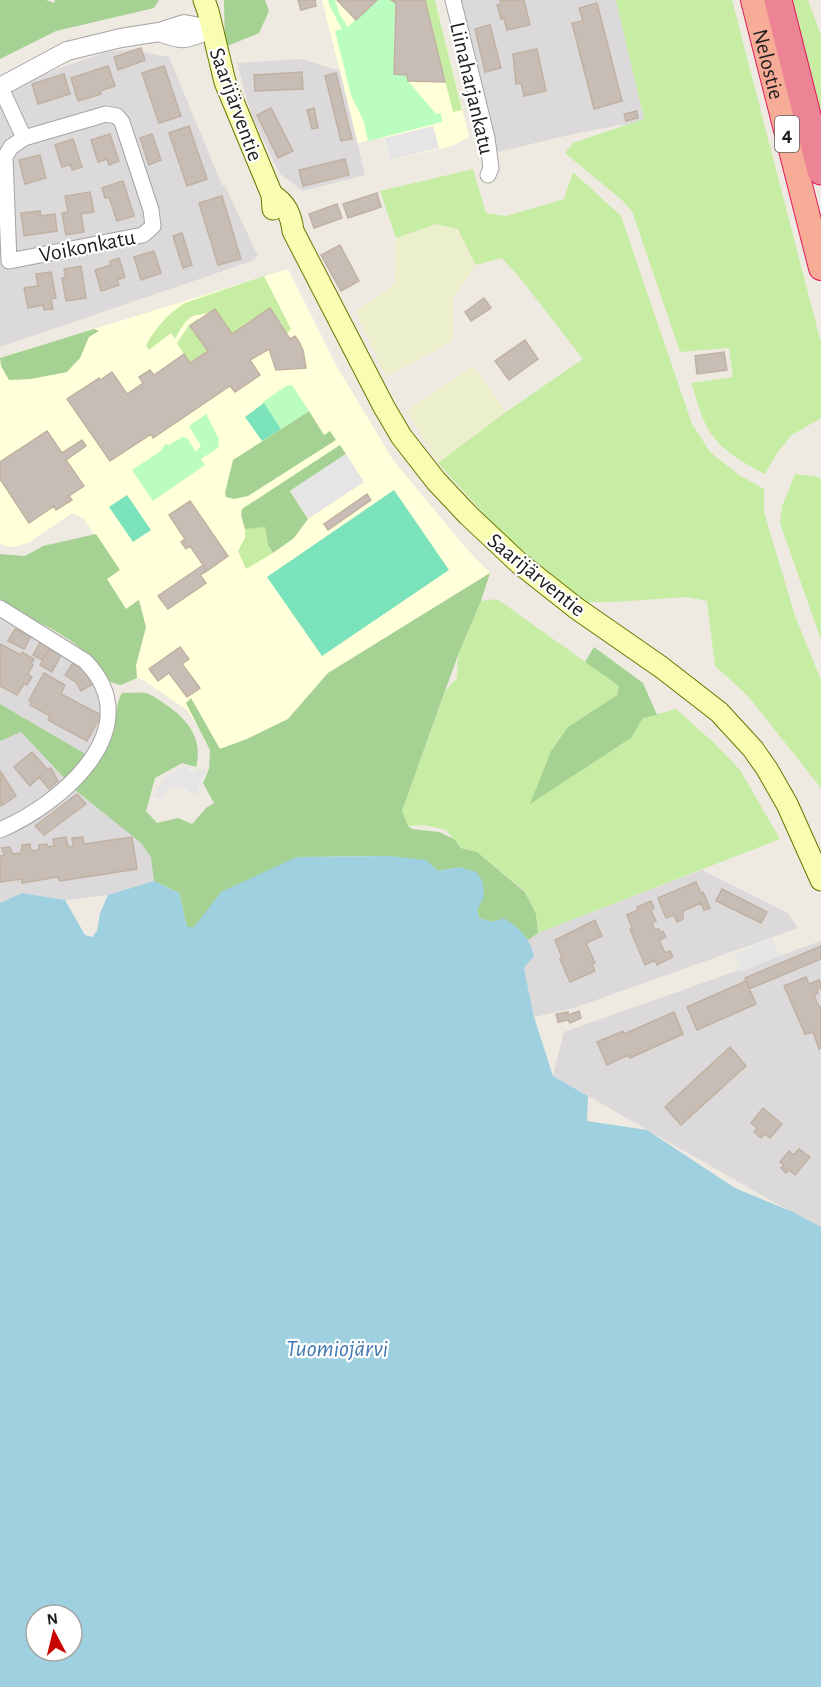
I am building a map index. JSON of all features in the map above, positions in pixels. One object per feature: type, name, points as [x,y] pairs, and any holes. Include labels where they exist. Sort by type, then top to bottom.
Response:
[{"type":"highway","name":"Nelostie","points":[[753,0],[821,268]]},
{"type":"highway","name":"Nelostie","points":[[778,0],[821,171]]},
{"type":"main road","name":"Saarijärventie","points":[[209,10],[225,82],[272,195],[272,207],[282,225],[293,231],[401,436],[436,481],[519,563],[576,608],[661,667],[719,712],[753,749],[767,769],[787,804],[821,880]]},
{"type":"street","name":"Liinaharjankatu","points":[[453,0],[487,138],[491,168],[488,175]]},
{"type":"street","points":[[24,138],[0,87],[67,51],[121,38],[159,32],[184,24],[209,10]]},
{"type":"street","name":"Voikonkatu","points":[[106,114],[117,116],[122,122],[151,210],[153,226],[143,235],[9,261],[5,157],[11,147],[24,138],[106,114]]},
{"type":"street","points":[[0,608],[85,661],[96,673],[104,688],[109,716],[104,740],[94,759],[35,812],[0,830]]},
{"type":"shaded area","points":[[322,0],[435,0],[469,137],[452,146],[390,160],[383,137],[358,143]]},
{"type":"shaded area","points":[[459,0],[616,0],[644,120],[631,125],[619,125],[569,135],[497,152]]},
{"type":"shaded area","points":[[141,48],[142,52],[169,57],[222,185],[225,186],[258,256],[252,261],[0,347],[0,92],[107,52]]},
{"type":"shaded area","points":[[302,59],[340,71],[365,175],[303,191],[280,174],[252,117],[237,63]]},
{"type":"shaded area","points":[[433,126],[439,148],[390,160],[384,138]]},
{"type":"shaded area","points":[[436,224],[458,229],[476,265],[453,297],[453,341],[386,377],[356,312],[395,283],[396,238]]},
{"type":"shaded area","points":[[288,269],[337,367],[393,460],[465,547],[490,573],[328,673],[288,719],[247,739],[214,751],[187,710],[137,678],[136,666],[146,627],[138,600],[126,609],[107,579],[119,571],[84,519],[72,513],[30,542],[14,547],[0,543],[0,358]]},
{"type":"shaded area","points":[[473,366],[506,412],[438,463],[407,411]]},
{"type":"shaded area","points":[[346,454],[364,482],[308,519],[290,491]]},
{"type":"shaded area","points":[[0,615],[51,643],[91,674],[104,715],[89,756],[0,704]]},
{"type":"shaded area","points":[[21,732],[75,790],[141,843],[151,857],[154,881],[108,895],[65,900],[22,893],[0,903],[0,741]]},
{"type":"shaded area","points":[[185,766],[191,772],[195,772],[198,768],[206,770],[195,796],[184,788],[174,786],[167,790],[163,798],[153,797],[165,777]]},
{"type":"shaded area","points":[[702,870],[788,913],[798,928],[574,1008],[534,1017],[524,968],[534,956],[528,940],[538,933]]},
{"type":"shaded area","points":[[772,938],[780,956],[742,972],[735,954]]},
{"type":"shaded area","points":[[821,941],[821,1229],[553,1076],[564,1032]]},
{"type":"green space","points":[[0,0],[46,0],[54,3],[55,0],[159,0],[154,8],[56,31],[0,59]]},
{"type":"green space","points":[[224,0],[265,0],[269,11],[259,33],[225,47]]},
{"type":"green space","points":[[328,0],[335,0],[340,15],[348,27],[377,0],[391,0],[395,3],[394,74],[407,75],[408,81],[436,114],[441,113],[442,122],[368,141],[364,122],[351,95],[335,31],[342,29]]},
{"type":"green space","points":[[425,0],[435,0],[462,110],[453,112]]},
{"type":"green space","points":[[616,0],[732,0],[821,343],[821,418],[792,435],[777,453],[765,474],[739,459],[716,440],[703,418],[691,383],[733,377],[729,348],[680,352],[632,211],[621,199],[565,153],[573,143],[644,119]]},
{"type":"green space","points":[[791,0],[808,0],[821,35],[821,119]]},
{"type":"green space","points":[[473,169],[486,213],[506,216],[564,199],[573,172],[621,216],[692,424],[710,452],[739,475],[764,489],[764,512],[795,616],[821,680],[821,788],[747,695],[715,666],[707,601],[687,597],[585,602],[501,533],[438,463],[506,412],[583,359],[502,258],[476,265],[458,229],[436,224],[396,238],[380,191]]},
{"type":"green space","points":[[264,276],[291,329],[287,333],[270,308],[232,334],[215,309],[190,318],[175,339],[171,333],[149,350],[146,346],[162,322],[185,303]]},
{"type":"green space","points":[[197,319],[199,321],[191,326],[208,351],[190,363],[177,343],[189,325]]},
{"type":"green space","points":[[94,329],[99,331],[89,337],[80,358],[67,372],[31,379],[9,380],[1,366],[0,358]]},
{"type":"green space","points":[[292,385],[309,411],[281,429],[263,402],[286,386]]},
{"type":"green space","points":[[264,403],[281,429],[262,441],[245,417]]},
{"type":"green space","points":[[309,411],[324,435],[330,431],[336,440],[248,496],[234,499],[226,497],[233,460]]},
{"type":"green space","points":[[206,414],[219,439],[218,448],[201,459],[205,465],[153,501],[132,470],[161,451],[165,444],[169,445],[182,437],[187,438],[196,452],[201,446],[189,426]]},
{"type":"green space","points":[[340,445],[346,454],[290,491],[308,519],[294,538],[273,553],[268,545],[265,527],[245,529],[241,515],[242,509]]},
{"type":"green space","points":[[795,474],[821,479],[821,640],[780,523],[782,506]]},
{"type":"green space","points":[[394,490],[449,570],[322,656],[267,577]]},
{"type":"green space","points":[[127,495],[151,530],[133,542],[109,507]]},
{"type":"green space","points":[[265,526],[268,545],[273,553],[246,569],[238,551],[245,538],[245,529]]},
{"type":"green space","points":[[96,534],[120,570],[107,579],[126,609],[139,600],[146,627],[136,665],[137,678],[121,685],[110,682],[89,655],[76,644],[0,603],[0,554],[25,556],[43,546]]},
{"type":"green space","points":[[490,573],[402,811],[408,826],[412,829],[439,832],[454,839],[461,848],[477,852],[525,892],[536,914],[538,933],[528,940],[493,922],[479,918],[477,910],[483,897],[460,867],[438,871],[390,856],[297,857],[201,919],[194,927],[187,927],[179,893],[154,881],[151,857],[141,843],[75,790],[98,761],[112,737],[117,705],[122,693],[148,694],[179,714],[191,729],[198,756],[196,767],[182,763],[155,778],[146,811],[157,823],[178,818],[192,824],[206,808],[214,803],[203,783],[209,769],[210,750],[186,703],[191,698],[220,749],[247,739],[288,719],[328,673]]},
{"type":"green space","points":[[497,599],[619,686],[617,695],[568,727],[551,751],[531,803],[631,738],[643,718],[676,709],[740,770],[780,839],[538,933],[536,914],[525,891],[477,852],[461,848],[446,830],[424,825],[408,826],[402,811],[446,690],[457,678],[458,655],[481,601]]},
{"type":"green space","points":[[594,647],[643,683],[657,715],[643,718],[631,738],[530,804],[551,751],[568,727],[617,695],[619,686],[585,662]]},
{"type":"green space","points":[[0,704],[89,756],[67,781],[21,732],[0,741]]},
{"type":"water","name":"Tuomiojärvi","points":[[390,856],[426,860],[438,871],[460,867],[476,872],[483,882],[484,897],[477,910],[479,918],[493,922],[503,918],[519,929],[530,944],[534,956],[524,968],[534,1017],[553,1076],[588,1096],[587,1121],[647,1130],[735,1188],[793,1212],[821,1227],[821,1687],[0,1687],[0,903],[22,893],[65,900],[85,935],[92,937],[97,931],[100,913],[108,895],[154,881],[179,893],[187,927],[194,927],[221,892],[297,857]]},
{"type":"building","points":[[298,0],[315,0],[316,6],[301,10]]},
{"type":"building","points":[[337,0],[377,0],[356,20]]},
{"type":"building","points":[[391,0],[425,0],[445,82],[408,81],[407,75],[394,74],[396,3]]},
{"type":"building","points":[[500,0],[524,0],[530,25],[507,30],[497,5],[501,4]]},
{"type":"building","points":[[597,3],[622,101],[594,109],[572,23],[583,21],[579,8]]},
{"type":"building","points":[[490,25],[501,68],[485,72],[475,29]]},
{"type":"building","points":[[141,48],[145,60],[118,70],[114,57]]},
{"type":"building","points":[[537,49],[546,91],[524,96],[521,83],[516,84],[513,54]]},
{"type":"building","points":[[108,66],[115,86],[100,91],[101,94],[78,101],[71,78]]},
{"type":"building","points":[[164,66],[181,116],[159,123],[142,73]]},
{"type":"building","points":[[302,72],[303,89],[255,91],[254,75]]},
{"type":"building","points":[[336,73],[352,139],[341,141],[325,76]]},
{"type":"building","points":[[64,74],[70,94],[38,104],[32,84]]},
{"type":"building","points":[[271,108],[293,151],[278,158],[257,115]]},
{"type":"building","points":[[314,108],[318,128],[312,129],[307,110]]},
{"type":"building","points":[[637,111],[638,118],[626,121],[624,114]]},
{"type":"building","points":[[189,126],[207,179],[187,186],[169,133]]},
{"type":"building","points":[[110,134],[119,161],[109,165],[107,159],[98,162],[91,140]]},
{"type":"building","points":[[152,134],[161,160],[149,165],[140,138]]},
{"type":"building","points":[[73,139],[82,167],[72,170],[71,164],[62,167],[55,145]]},
{"type":"building","points":[[40,155],[46,178],[25,184],[19,160]]},
{"type":"building","points":[[345,159],[349,175],[303,186],[299,170]]},
{"type":"building","points":[[123,181],[134,216],[117,221],[109,197],[105,198],[102,188]]},
{"type":"building","points":[[90,192],[94,212],[81,214],[84,232],[66,235],[62,213],[68,212],[65,196]]},
{"type":"building","points":[[377,193],[381,207],[348,218],[343,204]]},
{"type":"building","points":[[222,196],[241,259],[218,265],[199,203]]},
{"type":"building","points":[[337,204],[342,218],[314,228],[309,214]]},
{"type":"building","points":[[40,211],[41,216],[55,214],[57,231],[24,236],[21,213]]},
{"type":"building","points":[[182,233],[192,265],[183,268],[173,236]]},
{"type":"building","points":[[340,245],[359,281],[341,291],[321,255]]},
{"type":"building","points":[[154,251],[161,273],[141,280],[134,257]]},
{"type":"building","points":[[119,258],[125,277],[117,280],[119,285],[101,291],[95,270],[111,265],[110,261]]},
{"type":"building","points":[[81,266],[86,298],[66,301],[62,278],[66,277],[64,269]]},
{"type":"building","points":[[51,272],[56,298],[51,299],[53,309],[44,310],[43,305],[28,308],[24,288],[38,286],[36,274]]},
{"type":"building","points":[[484,298],[491,308],[471,321],[465,312]]},
{"type":"building","points":[[270,308],[290,339],[295,336],[299,342],[306,368],[276,370],[269,349],[250,360],[260,375],[235,392],[230,386],[153,438],[151,434],[110,461],[67,399],[112,372],[127,394],[143,383],[139,377],[150,370],[154,375],[184,354],[190,363],[208,351],[190,326],[215,309],[232,334]]},
{"type":"building","points":[[525,340],[538,359],[509,380],[495,361]]},
{"type":"building","points":[[724,352],[727,370],[697,374],[695,356]]},
{"type":"building","points":[[47,431],[62,453],[82,440],[86,446],[66,460],[84,486],[69,496],[72,500],[56,510],[54,506],[29,523],[0,479],[0,462]]},
{"type":"building","points":[[367,494],[371,500],[328,530],[324,524]]},
{"type":"building","points":[[190,501],[228,556],[207,571],[190,546],[186,549],[181,542],[185,539],[169,515]]},
{"type":"building","points":[[203,565],[207,571],[200,575],[206,583],[168,609],[158,596]]},
{"type":"building","points":[[15,629],[31,636],[24,649],[8,641]]},
{"type":"building","points":[[41,641],[50,647],[42,660],[33,655]]},
{"type":"building","points":[[0,644],[34,659],[28,674],[32,677],[17,695],[0,686]]},
{"type":"building","points":[[50,647],[62,653],[52,672],[40,665]]},
{"type":"building","points":[[180,647],[189,659],[182,664],[200,688],[187,697],[169,673],[158,681],[149,669]]},
{"type":"building","points":[[73,663],[86,672],[93,684],[81,691],[76,682],[65,675]]},
{"type":"building","points":[[44,673],[65,685],[61,694],[101,715],[87,741],[48,720],[50,716],[30,705],[32,702],[29,700]]},
{"type":"building","points":[[32,752],[47,769],[51,768],[58,781],[49,789],[39,777],[30,786],[14,767]]},
{"type":"building","points":[[1,772],[16,796],[1,806],[0,804]]},
{"type":"building","points":[[77,794],[86,804],[44,835],[35,826]]},
{"type":"building","points":[[66,837],[68,847],[73,846],[72,838],[83,837],[84,844],[132,837],[137,869],[60,881],[57,877],[22,883],[22,879],[0,882],[0,856],[4,855],[2,848],[10,847],[12,854],[21,853],[22,845],[30,844],[31,851],[39,850],[39,845],[54,846],[53,839]]},
{"type":"building","points":[[696,882],[710,908],[704,910],[701,903],[683,911],[683,919],[677,922],[674,915],[666,918],[658,898]]},
{"type":"building","points":[[722,889],[767,912],[761,923],[716,901]]},
{"type":"building","points":[[651,901],[654,908],[651,910],[656,921],[652,923],[655,930],[659,929],[660,933],[663,931],[666,937],[659,940],[665,953],[670,951],[673,957],[657,965],[655,960],[645,965],[630,929],[632,928],[627,915],[638,910],[637,907]]},
{"type":"building","points":[[595,920],[602,936],[586,943],[595,963],[592,964],[595,971],[570,982],[555,940]]},
{"type":"building","points":[[821,946],[821,959],[749,989],[745,978]]},
{"type":"building","points":[[806,977],[809,984],[819,980],[821,984],[821,988],[817,990],[818,993],[814,995],[819,1007],[821,1006],[821,1048],[819,1049],[813,1032],[805,1034],[784,986]]},
{"type":"building","points":[[746,981],[756,1004],[697,1030],[687,1007]]},
{"type":"building","points":[[579,1011],[581,1018],[570,1023],[568,1020],[558,1022],[556,1014],[568,1012],[568,1015]]},
{"type":"building","points":[[674,1012],[683,1034],[630,1058],[628,1055],[607,1065],[597,1042],[623,1031],[624,1034]]},
{"type":"building","points":[[730,1047],[746,1066],[681,1125],[665,1107]]},
{"type":"building","points":[[763,1108],[782,1124],[770,1138],[765,1134],[761,1138],[754,1132],[757,1128],[751,1123]]},
{"type":"building","points":[[799,1149],[810,1157],[795,1175],[789,1170],[786,1173],[781,1168],[784,1165],[780,1162],[789,1151],[794,1155]]}]
